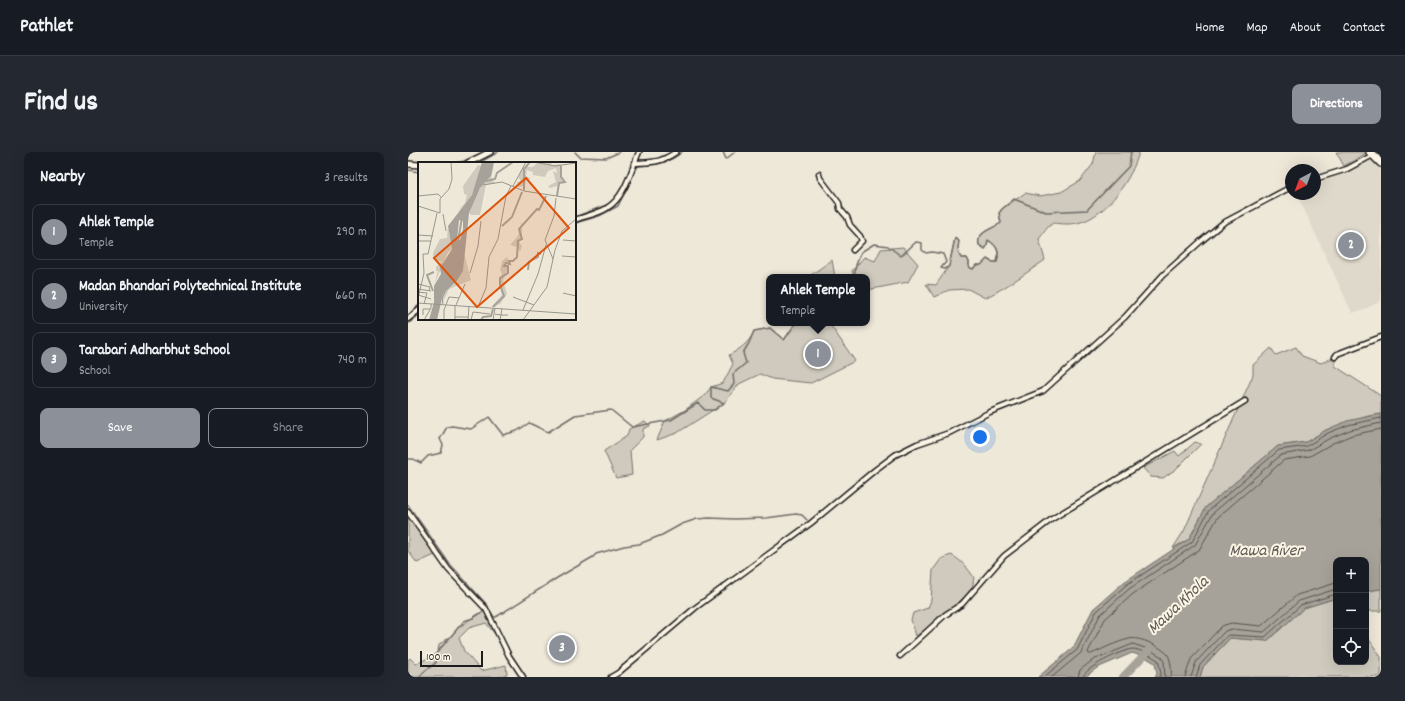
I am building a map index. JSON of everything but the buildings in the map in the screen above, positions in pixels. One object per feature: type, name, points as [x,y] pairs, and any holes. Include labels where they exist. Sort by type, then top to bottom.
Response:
[{"type":"highway","points":[[1372,154],[1381,163]]},
{"type":"street","points":[[470,162],[490,152]]},
{"type":"street","points":[[576,220],[606,209],[617,202],[640,152]]},
{"type":"street","points":[[635,163],[659,162],[676,152]]},
{"type":"street","points":[[1321,177],[1347,169],[1372,154]]},
{"type":"street","points":[[408,164],[418,165]]},
{"type":"street","points":[[819,174],[820,178],[839,203],[840,209],[847,217],[850,225],[860,236],[862,241],[853,250]]},
{"type":"street","points":[[611,677],[695,608],[786,542],[895,455],[917,444],[949,433],[990,412],[1043,391],[1125,318],[1163,275],[1200,242],[1223,223],[1285,190]]},
{"type":"street","points":[[408,319],[418,311]]},
{"type":"street","points":[[1335,357],[1337,354],[1381,337]]},
{"type":"street","points":[[900,656],[945,615],[962,604],[1004,556],[1052,519],[1245,401]]},
{"type":"street","points":[[408,512],[448,569],[486,609],[509,656],[523,677]]},
{"type":"shaded area","points":[[1096,152],[1139,152],[1131,172],[1118,194],[1100,212],[1091,218],[1077,223],[1053,223],[1047,228],[1039,239],[1045,260],[1008,285],[985,298],[968,289],[949,290],[934,297],[926,284],[936,285],[949,266],[955,238],[959,241],[958,250],[961,258],[967,258],[969,267],[972,269],[976,265],[981,265],[987,259],[992,262],[997,262],[998,252],[994,244],[988,240],[985,249],[979,245],[979,241],[982,234],[1001,223],[999,213],[1002,209],[1025,193],[1040,196],[1061,192],[1080,181],[1093,164]]},
{"type":"shaded area","points":[[1336,152],[1368,152],[1344,166]]},
{"type":"shaded area","points":[[1368,152],[1381,161],[1381,301],[1363,310],[1352,313],[1300,200],[1321,200],[1321,175],[1344,166]]},
{"type":"shaded area","points":[[903,247],[918,264],[908,282],[870,289],[870,274],[853,274],[852,271],[864,257],[875,261],[881,249]]},
{"type":"shaded area","points":[[832,260],[834,274],[812,274]]},
{"type":"shaded area","points":[[831,326],[855,361],[811,383],[772,379],[760,374],[739,384],[724,403],[677,433],[657,440],[665,421],[685,410],[705,395],[711,387],[723,383],[733,364],[729,355],[744,345],[750,339],[754,331],[770,328],[784,340],[793,327]]},
{"type":"shaded area","points":[[1296,347],[1302,356],[1321,363],[1335,357],[1335,366],[1381,396],[1381,414],[1368,416],[1326,430],[1306,442],[1278,446],[1206,507],[1189,539],[1173,548],[1184,531],[1253,375],[1253,365],[1271,348],[1276,355]]},
{"type":"shaded area","points":[[645,421],[650,426],[643,429],[643,437],[630,450],[632,475],[616,478],[604,451],[627,436],[629,429]]},
{"type":"shaded area","points":[[1195,442],[1201,444],[1176,469],[1163,478],[1151,477],[1143,468],[1175,451],[1179,456]]},
{"type":"shaded area","points":[[408,512],[437,554],[417,563],[408,551]]},
{"type":"shaded area","points":[[951,555],[967,568],[974,578],[972,589],[949,610],[938,617],[937,621],[916,636],[911,620],[913,613],[928,608],[931,600],[933,570],[941,559]]},
{"type":"shaded area","points":[[1381,589],[1381,611],[1369,611],[1369,591]]},
{"type":"shaded area","points":[[1333,599],[1333,665],[1369,665],[1369,639],[1381,657],[1381,677],[1200,677],[1203,667],[1230,638],[1267,641],[1304,608]]},
{"type":"shaded area","points":[[486,609],[502,643],[486,623],[469,628],[459,638],[464,651],[481,671],[506,665],[507,674],[498,677],[408,677],[408,660],[410,658],[416,664],[430,657],[434,660],[439,645],[452,635],[460,625],[463,625]]},
{"type":"water","name":"Mawa River","points":[[1381,414],[1381,589],[1369,591],[1369,557],[1333,557],[1333,599],[1304,608],[1267,641],[1230,638],[1203,667],[1200,677],[1155,677],[1157,674],[1155,663],[1145,657],[1132,653],[1097,668],[1085,677],[1038,677],[1073,648],[1093,609],[1124,582],[1189,539],[1206,507],[1278,446],[1306,442],[1326,430],[1347,421]]},
{"type":"waterway","points":[[460,162],[483,152]]},
{"type":"waterway","points":[[481,162],[498,152]]},
{"type":"waterway","points":[[575,152],[580,157],[606,158],[620,152]]},
{"type":"waterway","points":[[642,152],[638,160],[655,160]]},
{"type":"waterway","points":[[576,223],[599,216],[618,206],[638,166],[667,161],[682,152]]},
{"type":"waterway","points":[[723,152],[726,159],[735,152]]},
{"type":"waterway","points":[[854,274],[861,252],[874,244],[888,246],[901,256],[916,242],[922,243],[922,250],[926,253],[932,252],[943,254],[946,262],[941,268],[945,269],[949,266],[955,238],[959,241],[959,254],[961,258],[967,258],[969,267],[973,269],[976,265],[981,265],[987,259],[992,262],[997,262],[998,252],[994,244],[988,240],[985,249],[979,245],[980,237],[986,231],[1001,223],[999,213],[1014,199],[1046,212],[1087,210],[1129,166],[1131,152]]},
{"type":"waterway","points":[[408,161],[414,162]]},
{"type":"waterway","points":[[408,170],[418,172]]},
{"type":"waterway","points":[[619,193],[628,175]]},
{"type":"waterway","points":[[576,217],[609,204]]},
{"type":"waterway","points":[[408,315],[418,306]]},
{"type":"waterway","points":[[408,324],[418,316]]},
{"type":"waterway","points":[[408,459],[413,459],[421,463],[428,456],[441,453],[443,445],[440,439],[447,427],[452,426],[471,429],[489,417],[503,435],[517,431],[529,423],[548,432],[575,415],[611,410],[632,427],[671,420],[698,403],[705,410],[715,410],[724,403],[711,398],[711,387],[728,391],[734,384],[733,374],[746,363],[743,353],[754,331],[770,328],[784,340],[794,326]]},
{"type":"waterway","points":[[408,505],[449,563],[488,607]]},
{"type":"waterway","points":[[490,610],[494,617],[496,617],[596,554],[624,546],[639,544],[662,535],[682,524],[697,519],[766,518],[796,514],[802,515],[807,520]]},
{"type":"waterway","points":[[420,677],[437,661],[434,656],[464,621],[473,618],[484,611]]},
{"type":"waterway","name":"Mawa Khola","points":[[1123,677],[1150,649]]},
{"type":"place","name":"Madan Bhandari Polytechnical Institute","points":[[1351,245]]},
{"type":"place","name":"Ahlek Temple","points":[[818,354]]},
{"type":"place","name":"Tarabari Adharbhut School","points":[[562,648]]}]
